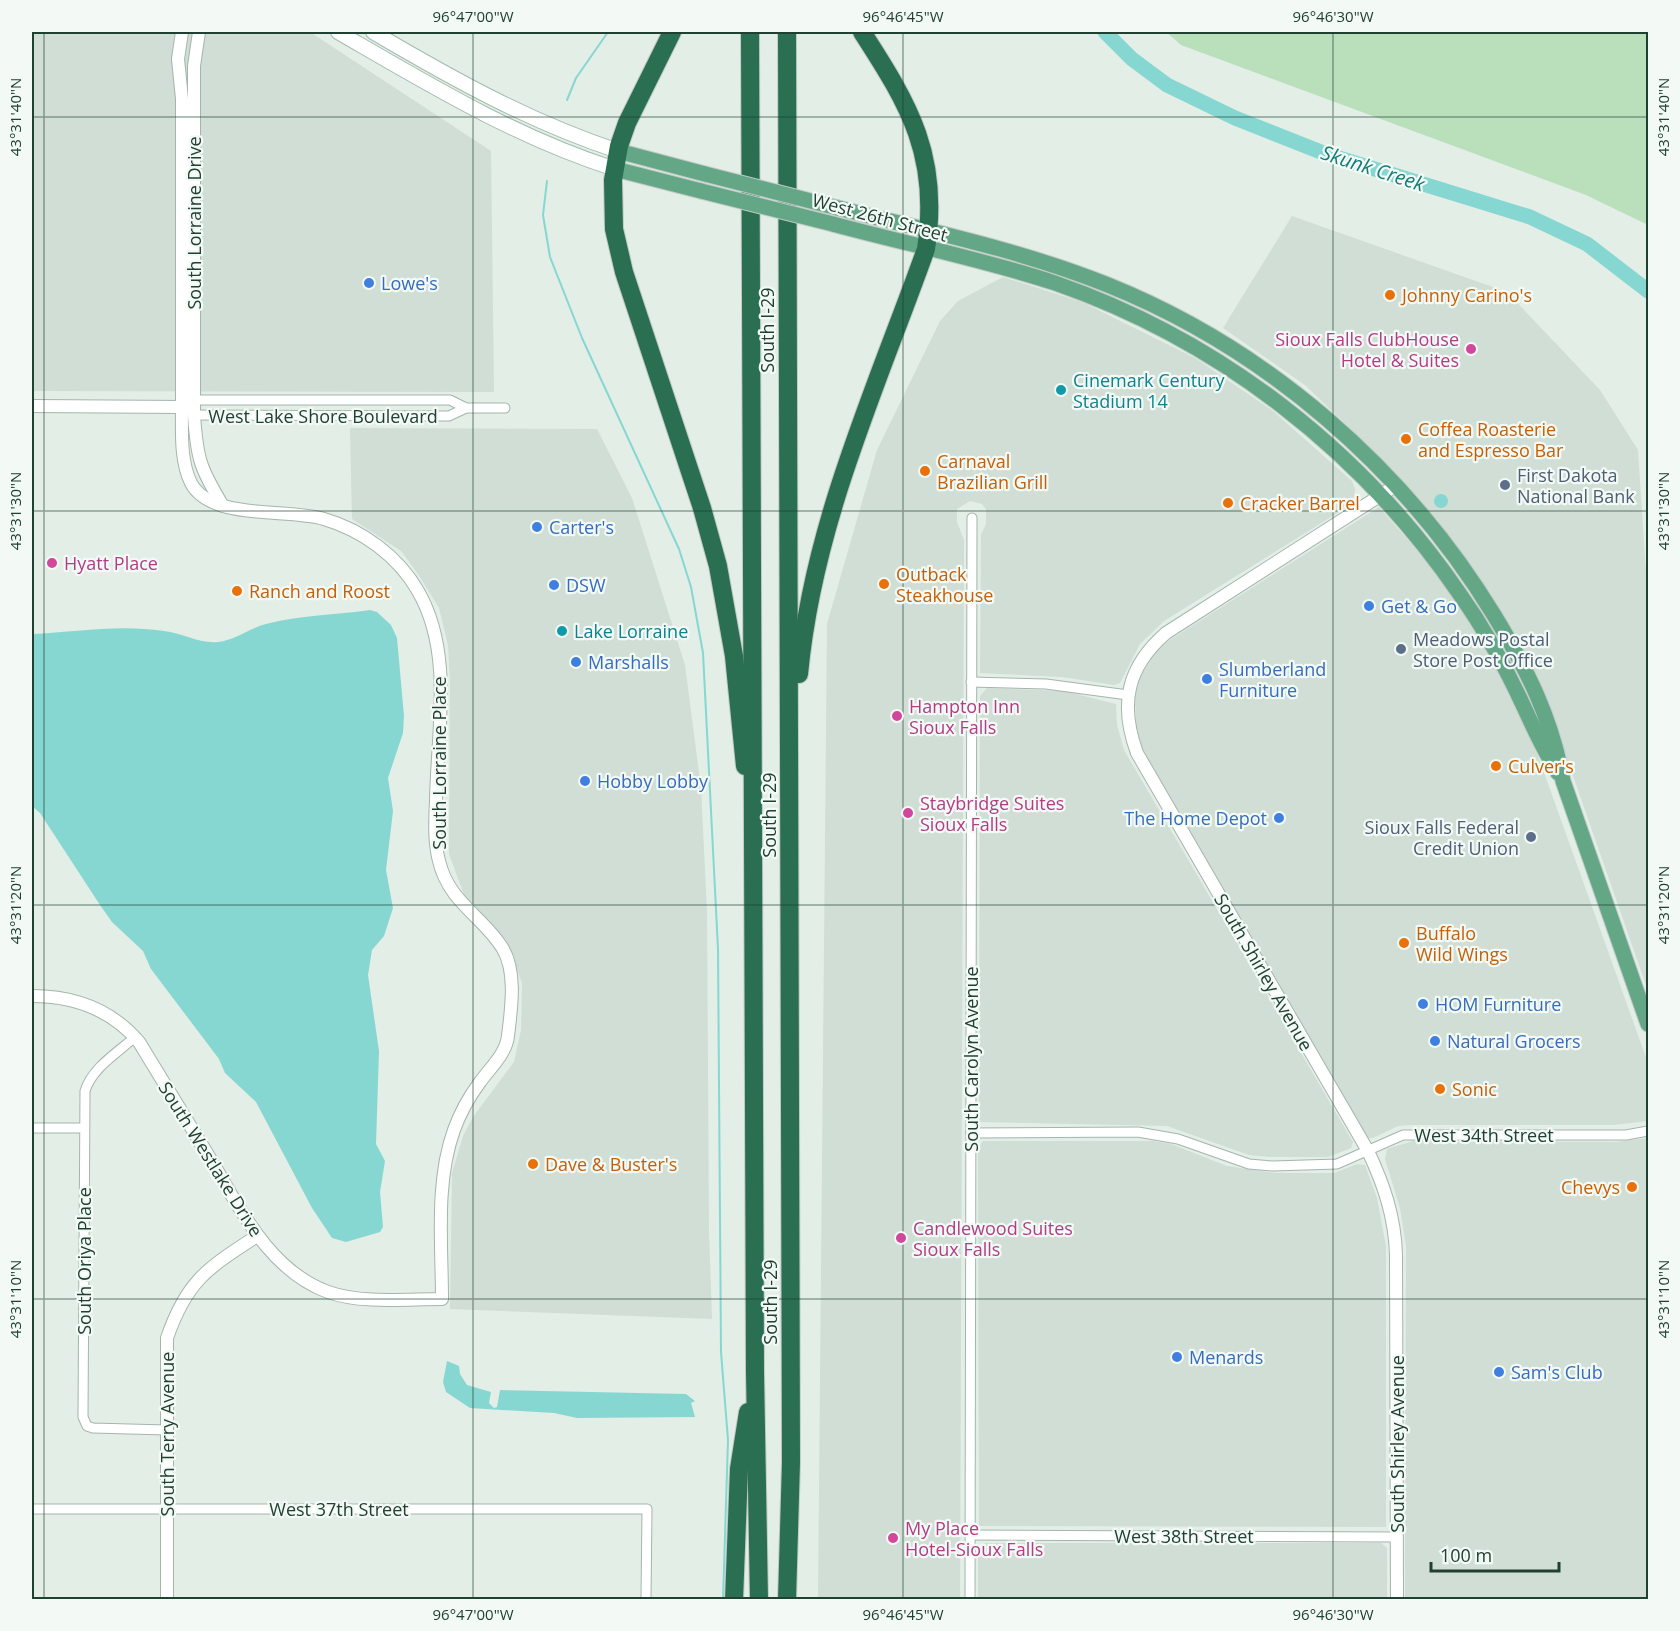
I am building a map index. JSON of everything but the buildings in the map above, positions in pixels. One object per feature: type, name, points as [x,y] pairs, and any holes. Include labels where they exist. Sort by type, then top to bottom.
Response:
[{"type":"highway","points":[[672,32],[627,123],[616,160],[612,214],[619,256],[702,508],[718,566],[734,656],[741,751],[754,809]]},
{"type":"highway","name":"South I-29","points":[[750,32],[755,1372],[759,1599]]},
{"type":"highway","name":"South I-29","points":[[787,32],[791,1462],[787,1599]]},
{"type":"highway","points":[[790,774],[804,635],[825,531],[855,438],[926,249],[928,231],[928,179],[918,132],[905,101],[862,32]]},
{"type":"highway","points":[[734,1599],[740,1457],[755,1372]]},
{"type":"highway","points":[[791,1462],[801,1599]]},
{"type":"main road","name":"West 26th Street","points":[[338,32],[481,115],[556,148],[705,174],[1067,269],[1127,294],[1191,325],[1247,359],[1310,405],[1370,458],[1424,517],[1464,568],[1505,633],[1547,719],[1556,742],[1563,782]]},
{"type":"main road","name":"West 26th Street","points":[[373,32],[492,100],[616,160],[701,191],[1054,283],[1112,305],[1182,340],[1238,374],[1299,418],[1380,494],[1436,561],[1472,613],[1509,677],[1542,749],[1563,782]]},
{"type":"main road","points":[[1563,782],[1648,1024]]},
{"type":"street","name":"South Lorraine Drive","points":[[182,32],[178,59],[182,99],[182,407]]},
{"type":"street","name":"South Lorraine Drive","points":[[194,416],[194,66],[199,32]]},
{"type":"street","name":"West Lake Shore Boulevard","points":[[32,406],[182,407],[194,400],[450,400],[466,408]]},
{"type":"street","name":"West Lake Shore Boulevard","points":[[182,407],[194,416],[449,416],[466,408],[505,408]]},
{"type":"street","name":"South Lorraine Place","points":[[182,407],[183,449],[190,481],[199,494],[225,508],[317,518],[359,534],[385,551],[404,571],[424,603],[434,630],[439,666],[435,831],[439,862],[455,897],[503,949],[511,980],[508,1040],[462,1111],[447,1156],[443,1186],[442,1299]]},
{"type":"street","points":[[194,416],[197,456],[206,478],[225,508]]},
{"type":"street","name":"South Shirley Avenue","points":[[1395,486],[1166,633],[1141,660],[1128,695],[1131,737],[1137,753],[1368,1151],[1388,1197],[1395,1235],[1397,1599]]},
{"type":"street","name":"South Carolyn Avenue","points":[[970,1599],[972,518]]},
{"type":"street","points":[[971,682],[1046,684],[1128,695]]},
{"type":"street","name":"South Westlake Drive","points":[[32,996],[66,998],[94,1007],[123,1024],[135,1037],[257,1236],[284,1265],[307,1283],[331,1293],[353,1298],[442,1299]]},
{"type":"street","name":"South Oriya Place","points":[[135,1037],[89,1080],[84,1100],[84,1420],[93,1428],[166,1430]]},
{"type":"street","points":[[32,1128],[84,1128]]},
{"type":"street","name":"West 34th Street","points":[[971,1133],[1138,1132],[1178,1139],[1249,1164],[1323,1166],[1337,1164],[1392,1139],[1418,1134],[1626,1135],[1648,1131]]},
{"type":"street","name":"South Terry Avenue","points":[[166,1599],[167,1338],[181,1302],[196,1280],[212,1266],[257,1236]]},
{"type":"street","name":"West 37th Street","points":[[32,1509],[647,1509],[646,1599]]},
{"type":"street","name":"West 38th Street","points":[[970,1535],[1397,1537]]},
{"type":"shaded area","points":[[32,32],[310,32],[491,151],[494,392],[32,391]]},
{"type":"shaded area","points":[[1292,216],[1507,292],[1600,390],[1638,450],[1648,604],[1648,991],[1549,707],[1426,511],[1391,468],[1305,385],[1223,328]]},
{"type":"shaded area","points":[[1003,277],[1082,302],[1195,358],[1273,411],[1352,481],[1355,489],[1354,497],[1339,512],[1164,621],[1140,644],[1120,683],[1114,685],[1062,677],[980,673],[981,535],[986,524],[986,509],[982,504],[970,501],[957,509],[957,522],[964,540],[960,1599],[818,1599],[827,624],[877,450],[940,321],[958,301]]},
{"type":"shaded area","points":[[350,428],[597,429],[632,498],[685,665],[701,788],[707,911],[709,1231],[712,1319],[450,1309],[452,1173],[463,1136],[473,1117],[514,1062],[521,1030],[522,983],[506,940],[466,900],[449,854],[450,680],[448,645],[439,608],[401,551],[352,519]]},
{"type":"shaded area","points":[[1379,507],[1444,581],[1485,645],[1537,753],[1648,1063],[1648,1121],[1613,1125],[1411,1125],[1398,1126],[1373,1138],[1368,1138],[1143,750],[1136,730],[1135,696],[1140,678],[1152,656],[1165,643]]},
{"type":"shaded area","points":[[987,688],[1064,691],[1116,704],[1117,725],[1124,750],[1353,1142],[1351,1148],[1328,1157],[1270,1157],[1249,1155],[1167,1126],[979,1122],[980,696]]},
{"type":"shaded area","points":[[1648,1138],[1648,1599],[1405,1599],[1406,1246],[1400,1208],[1385,1159],[1387,1149],[1413,1141],[1617,1142]]},
{"type":"shaded area","points":[[983,1141],[1153,1141],[1171,1144],[1227,1166],[1275,1173],[1334,1173],[1357,1164],[1365,1165],[1377,1198],[1386,1246],[1386,1527],[979,1526],[978,1148]]},
{"type":"shaded area","points":[[985,1543],[1381,1543],[1387,1548],[1387,1599],[978,1599],[978,1548]]},
{"type":"green space","points":[[1166,32],[1648,32],[1648,225],[1586,195],[1181,45]]},
{"type":"water","points":[[1441,494],[1446,496],[1448,501],[1446,506],[1441,508],[1436,506],[1434,501],[1436,496]]},
{"type":"water","points":[[370,610],[377,612],[391,625],[397,638],[404,716],[403,733],[388,778],[393,811],[386,870],[393,908],[384,936],[372,950],[368,975],[379,1051],[376,1144],[385,1161],[380,1192],[383,1227],[380,1232],[346,1242],[332,1238],[312,1208],[256,1102],[225,1073],[219,1059],[151,969],[143,951],[112,922],[40,813],[32,806],[32,634],[130,628],[164,631],[204,641],[218,642],[279,621]]},
{"type":"water","points":[[447,1361],[459,1366],[460,1374],[467,1385],[491,1392],[489,1403],[494,1408],[497,1407],[500,1390],[686,1394],[695,1401],[691,1403],[695,1417],[577,1418],[554,1413],[470,1408],[446,1392],[443,1382]]},
{"type":"waterway","points":[[567,100],[576,78],[608,32]]},
{"type":"waterway","name":"Skunk Creek","points":[[1105,32],[1132,59],[1167,85],[1235,118],[1326,154],[1530,217],[1587,244],[1648,291]]},
{"type":"waterway","points":[[547,181],[543,215],[550,257],[582,338],[679,549],[691,587],[703,653],[718,949],[721,1352],[728,1440],[723,1600]]},
{"type":"place","name":"Lowe's","points":[[369,283]]},
{"type":"place","name":"Johnny Carino's","points":[[1390,295]]},
{"type":"place","name":"Sioux Falls ClubHouse Hotel & Suites","points":[[1471,349]]},
{"type":"place","name":"Cinemark Century Stadium 14","points":[[1061,390]]},
{"type":"place","name":"Coffea Roasterie and Espresso Bar","points":[[1406,439]]},
{"type":"place","name":"Carnaval Brazilian Grill","points":[[925,471]]},
{"type":"place","name":"First Dakota National Bank","points":[[1505,485]]},
{"type":"place","name":"Cracker Barrel","points":[[1228,503]]},
{"type":"place","name":"Carter's","points":[[537,527]]},
{"type":"place","name":"Hyatt Place","points":[[52,563]]},
{"type":"place","name":"Outback Steakhouse","points":[[884,584]]},
{"type":"place","name":"DSW","points":[[554,585]]},
{"type":"place","name":"Ranch and Roost","points":[[237,591]]},
{"type":"place","name":"Get & Go","points":[[1369,606]]},
{"type":"place","name":"Lake Lorraine","points":[[562,631]]},
{"type":"place","name":"Meadows Postal Store Post Office","points":[[1401,649]]},
{"type":"place","name":"Marshalls","points":[[576,662]]},
{"type":"place","name":"Slumberland Furniture","points":[[1207,679]]},
{"type":"place","name":"Hampton Inn Sioux Falls","points":[[897,716]]},
{"type":"place","name":"Culver's","points":[[1496,766]]},
{"type":"place","name":"Hobby Lobby","points":[[585,781]]},
{"type":"place","name":"Staybridge Suites Sioux Falls","points":[[908,813]]},
{"type":"place","name":"The Home Depot","points":[[1279,818]]},
{"type":"place","name":"Sioux Falls Federal Credit Union","points":[[1531,837]]},
{"type":"place","name":"Buffalo Wild Wings","points":[[1404,943]]},
{"type":"place","name":"HOM Furniture","points":[[1423,1004]]},
{"type":"place","name":"Natural Grocers","points":[[1435,1041]]},
{"type":"place","name":"Sonic","points":[[1440,1089]]},
{"type":"place","name":"Dave & Buster's","points":[[533,1164]]},
{"type":"place","name":"Chevys","points":[[1632,1187]]},
{"type":"place","name":"Candlewood Suites Sioux Falls","points":[[901,1238]]},
{"type":"place","name":"Menards","points":[[1177,1357]]},
{"type":"place","name":"Sam's Club","points":[[1499,1372]]},
{"type":"place","name":"My Place Hotel-Sioux Falls","points":[[893,1538]]}]
